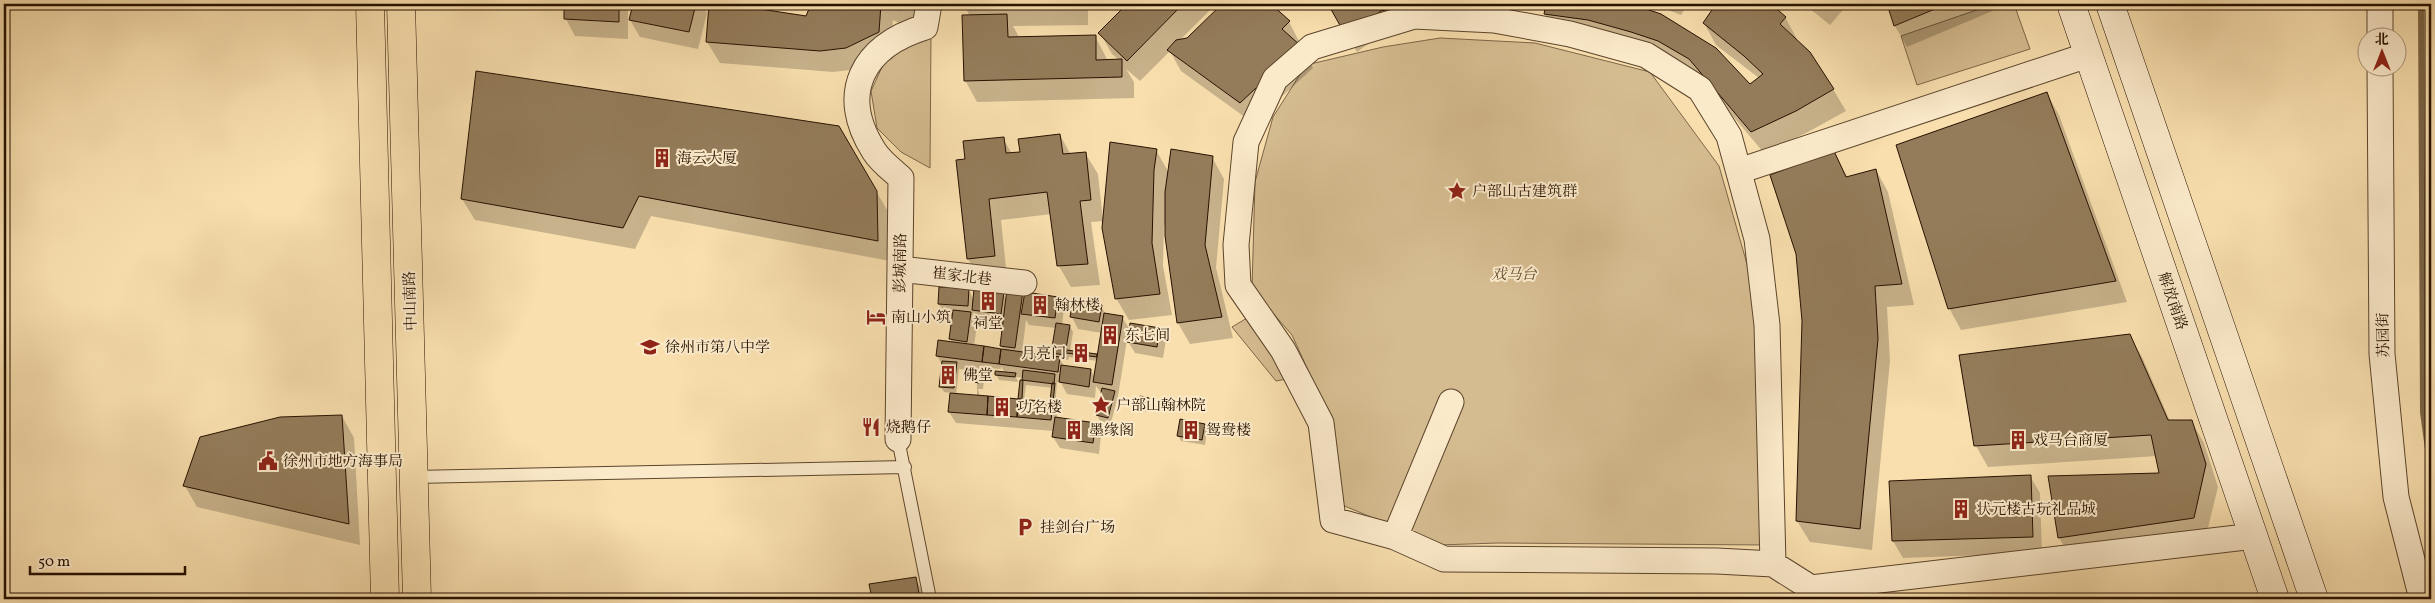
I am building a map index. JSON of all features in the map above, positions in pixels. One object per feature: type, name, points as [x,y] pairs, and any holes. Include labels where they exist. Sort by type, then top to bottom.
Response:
[{"type":"main road","name":"解放南路","points":[[2071,4],[2275,599]]},
{"type":"main road","points":[[2110,4],[2314,599]]},
{"type":"main road","points":[[385,599],[368,5],[402,10]]},
{"type":"main road","name":"中山南路","points":[[402,10],[417,599]]},
{"type":"street","name":"彭城南路","points":[[898,439],[901,178],[874,152],[858,119],[855,98],[861,75],[883,47],[906,32],[925,26],[929,4]]},
{"type":"street","points":[[2380,4],[2380,28]]},
{"type":"street","points":[[1773,564],[1767,325],[1757,240],[1729,136],[1700,89],[1646,55],[1570,34],[1494,20],[1414,16],[1312,47],[1275,79],[1246,142],[1236,245],[1238,285],[1283,350],[1321,423],[1334,520],[1395,537],[1444,559],[1717,561],[1773,564],[1811,594],[2254,536]]},
{"type":"street","points":[[1738,172],[2088,55]]},
{"type":"street","name":"苏园街","points":[[2380,78],[2382,354],[2396,498],[2422,599]]},
{"type":"street","name":"崔家北巷","points":[[900,269],[1024,283]]},
{"type":"street","points":[[1395,537],[1451,402]]},
{"type":"lane","name":"彭城南路","points":[[898,439],[930,599]]},
{"type":"lane","points":[[414,477],[905,467]]},
{"type":"green space","points":[[1994,4],[2014,4],[2030,49],[1917,85],[1901,36]]},
{"type":"green space","points":[[931,33],[930,168],[901,152],[877,128],[871,91],[887,56]]},
{"type":"green space","name":"戏马台","points":[[1440,38],[1535,43],[1650,72],[1719,166],[1751,278],[1762,368],[1766,545],[1498,543],[1438,545],[1335,502],[1332,423],[1292,335],[1252,289],[1255,182],[1273,117],[1306,65],[1383,47]]},
{"type":"green space","points":[[1252,315],[1292,378],[1276,381],[1232,327]]},
{"type":"building","points":[[564,4],[619,4],[619,22],[564,19]]},
{"type":"building","points":[[633,4],[696,4],[689,32],[629,20]]},
{"type":"building","points":[[709,4],[727,4],[806,16],[811,4],[881,4],[879,32],[846,48],[820,51],[706,42]]},
{"type":"building","points":[[890,4],[904,4],[900,10]]},
{"type":"building","points":[[962,4],[1077,4],[962,5]]},
{"type":"building","points":[[1127,4],[1183,4],[1127,61],[1098,33]]},
{"type":"building","points":[[1222,4],[1271,4],[1290,21],[1282,29],[1301,46],[1240,103],[1167,50],[1176,40],[1187,38]]},
{"type":"building","points":[[1328,4],[1413,4],[1381,11],[1346,36]]},
{"type":"building","points":[[1424,4],[1462,4],[1462,5],[1442,8]]},
{"type":"building","points":[[1546,4],[1631,4],[1661,14],[1716,48],[1750,84],[1763,74],[1703,23],[1716,4],[1771,4],[1786,17],[1780,24],[1810,52],[1834,89],[1796,111],[1751,132],[1689,59],[1658,41],[1631,32],[1588,20],[1544,14]]},
{"type":"building","points":[[1887,4],[1947,4],[1894,26]]},
{"type":"building","points":[[1007,14],[1008,37],[1096,35],[1096,60],[1122,59],[1122,77],[964,81],[962,15]]},
{"type":"building","name":"海云大厦","points":[[476,71],[839,126],[877,191],[878,241],[639,196],[623,228],[461,199]]},
{"type":"building","points":[[2047,92],[2116,281],[1948,309],[1896,145]]},
{"type":"building","points":[[1060,134],[1063,154],[1086,152],[1091,200],[1080,201],[1088,264],[1057,266],[1047,192],[989,199],[995,256],[967,259],[956,160],[965,159],[963,141],[1004,137],[1006,153],[1020,152],[1018,139]]},
{"type":"building","points":[[1110,142],[1157,149],[1154,170],[1152,243],[1160,294],[1115,299],[1102,228]]},
{"type":"building","points":[[1171,149],[1213,156],[1205,245],[1222,317],[1177,323],[1165,236],[1165,192]]},
{"type":"building","points":[[1834,151],[1846,177],[1876,169],[1902,284],[1875,286],[1878,339],[1860,529],[1796,521],[1802,321],[1796,254],[1770,175]]},
{"type":"building","points":[[939,287],[969,288],[968,306],[938,304]]},
{"type":"building","name":"祠堂","points":[[974,289],[1004,292],[1001,314],[972,310]]},
{"type":"building","points":[[1007,289],[1023,291],[1015,348],[1000,346]]},
{"type":"building","name":"翰林楼","points":[[1025,292],[1058,297],[1055,318],[1021,314]]},
{"type":"building","points":[[1073,301],[1102,305],[1099,322],[1070,317]]},
{"type":"building","points":[[953,310],[971,312],[967,342],[949,339]]},
{"type":"building","name":"东七间","points":[[1104,313],[1123,316],[1112,385],[1093,382]]},
{"type":"building","points":[[1056,323],[1070,325],[1065,355],[1051,353]]},
{"type":"building","points":[[1130,323],[1160,328],[1157,347],[1127,342]]},
{"type":"building","name":"戏马台商厦","points":[[2130,334],[2168,420],[2192,420],[2206,464],[2194,518],[2058,538],[2048,476],[2159,473],[2151,435],[1974,446],[1959,355]]},
{"type":"building","points":[[938,340],[984,346],[982,362],[936,356]]},
{"type":"building","points":[[984,346],[1001,349],[999,364],[982,362]]},
{"type":"building","points":[[1001,349],[1060,357],[1058,372],[999,364]]},
{"type":"building","name":"月亮门","points":[[1067,350],[1097,354],[1097,357],[1066,353]]},
{"type":"building","name":"佛堂","points":[[942,361],[957,362],[954,388],[939,387]]},
{"type":"building","points":[[1061,365],[1091,369],[1089,387],[1059,382]]},
{"type":"building","points":[[1023,370],[1055,374],[1054,384],[1022,380]]},
{"type":"building","points":[[995,371],[1016,373],[1015,377],[995,375]]},
{"type":"building","points":[[978,375],[982,379],[978,383],[974,379]]},
{"type":"building","points":[[1020,380],[1023,380],[1022,399],[1018,399]]},
{"type":"building","points":[[1052,383],[1055,383],[1053,402],[1050,401]]},
{"type":"building","points":[[1102,388],[1115,391],[1108,418],[1096,415]]},
{"type":"building","points":[[950,393],[988,396],[987,415],[948,412]]},
{"type":"building","name":"功名楼","points":[[988,396],[1018,399],[1017,417],[987,415]]},
{"type":"building","points":[[1140,396],[1149,398],[1147,407],[1138,405]]},
{"type":"building","points":[[1018,399],[1053,402],[1051,420],[1017,417]]},
{"type":"building","name":"徐州市地方海事局","points":[[342,415],[349,524],[183,486],[200,437],[280,417]]},
{"type":"building","name":"墨缘阁","points":[[1055,417],[1096,423],[1093,443],[1052,437]]},
{"type":"building","name":"鸳鸯楼","points":[[1180,419],[1205,424],[1202,440],[1177,436]]},
{"type":"building","name":"状元楼古玩礼品城","points":[[2031,475],[2033,537],[1892,541],[1889,481]]},
{"type":"building","points":[[916,577],[920,599],[872,599],[869,584]]},
{"type":"waterway","points":[[2421,4],[2423,412],[2431,471]]},
{"type":"place","name":"海云大厦","points":[[662,158]]},
{"type":"place","name":"户部山古建筑群","points":[[1457,191]]},
{"type":"place","name":"祠堂","points":[[988,301]]},
{"type":"place","name":"翰林楼","points":[[1040,305]]},
{"type":"place","name":"南山小筑","points":[[876,317]]},
{"type":"place","name":"东七间","points":[[1110,335]]},
{"type":"place","name":"徐州市第八中学","points":[[650,347]]},
{"type":"place","name":"月亮门","points":[[1081,353]]},
{"type":"place","name":"佛堂","points":[[948,375]]},
{"type":"place","name":"户部山翰林院","points":[[1101,405]]},
{"type":"place","name":"功名楼","points":[[1002,407]]},
{"type":"place","name":"烧鹅仔","points":[[871,427]]},
{"type":"place","name":"墨缘阁","points":[[1074,430]]},
{"type":"place","name":"鸳鸯楼","points":[[1191,430]]},
{"type":"place","name":"戏马台商厦","points":[[2018,440]]},
{"type":"place","name":"徐州市地方海事局","points":[[268,461]]},
{"type":"place","name":"状元楼古玩礼品城","points":[[1961,509]]},
{"type":"place","name":"挂剑台广场","points":[[1025,527]]}]
